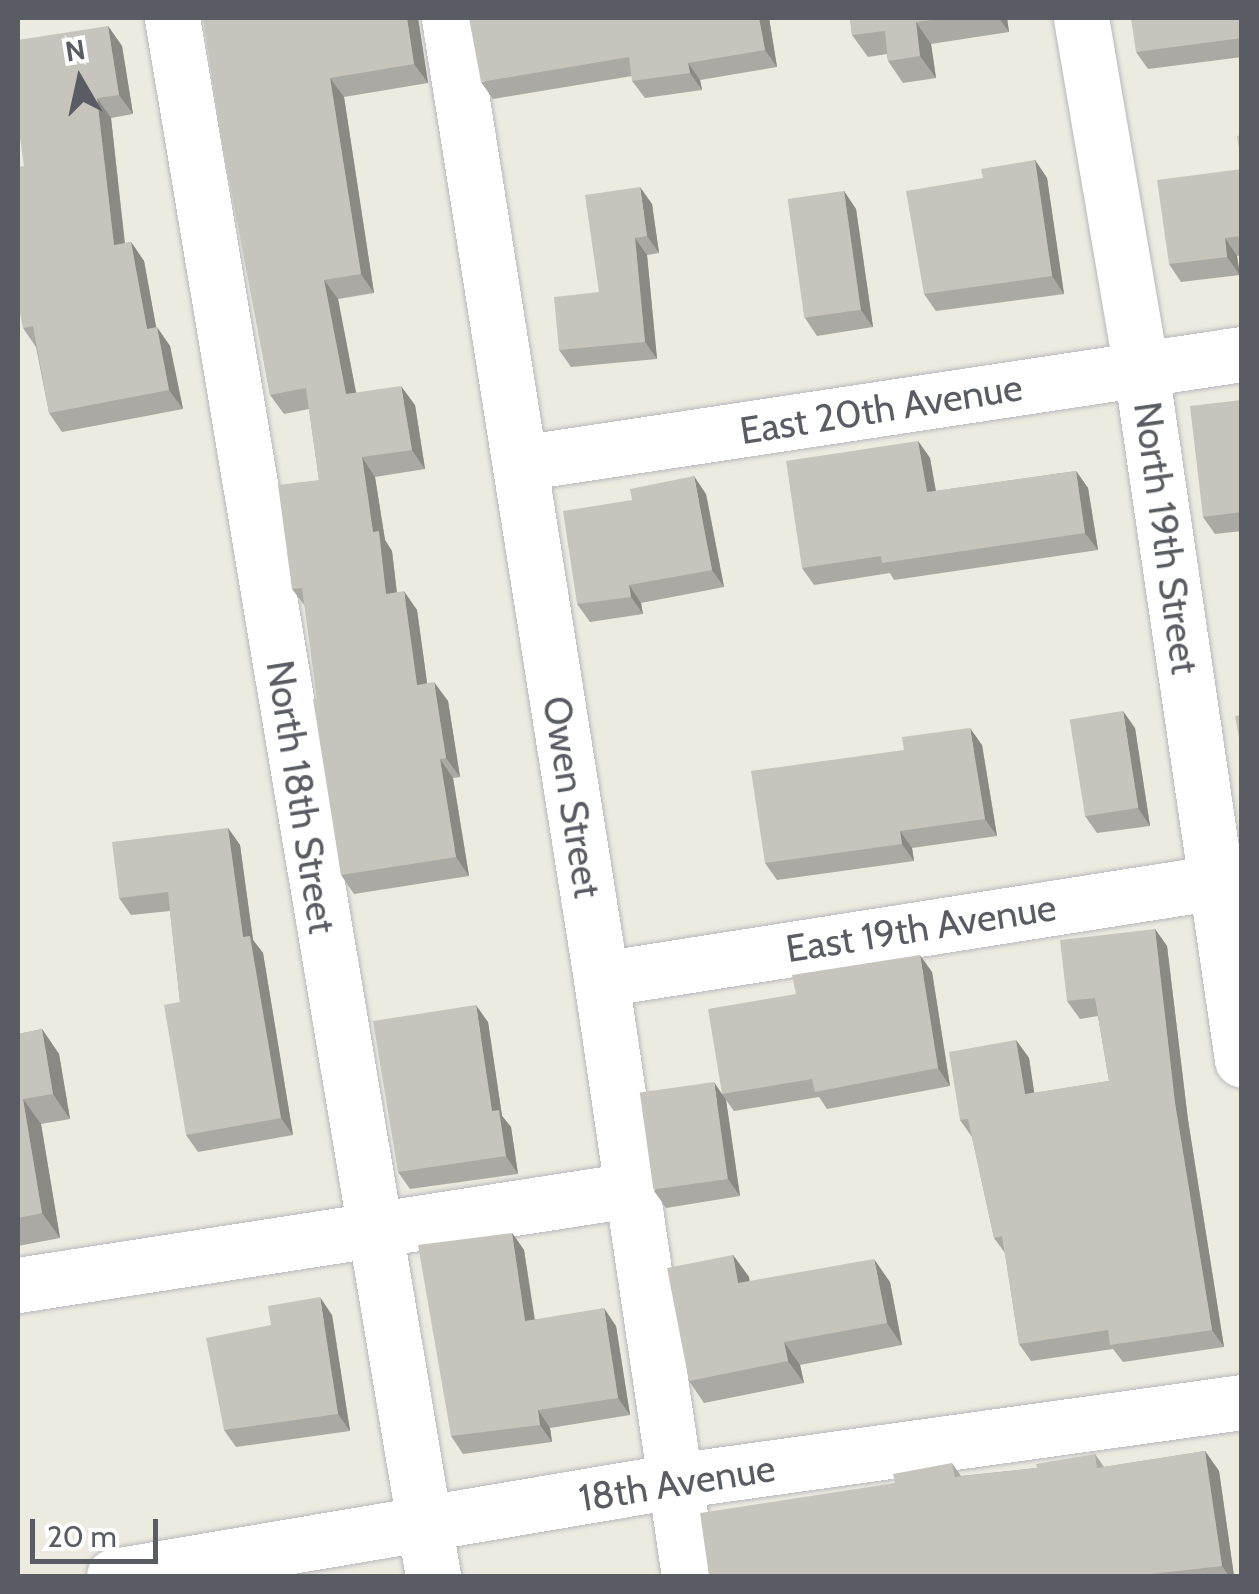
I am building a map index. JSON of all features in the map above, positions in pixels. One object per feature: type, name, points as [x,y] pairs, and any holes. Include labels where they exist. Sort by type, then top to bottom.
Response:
[{"type":"street","name":"North 18th Street","points":[[172,18],[372,1230],[430,1551]]},
{"type":"street","name":"Owen Street","points":[[449,18],[601,979],[689,1576]]},
{"type":"street","name":"North 19th Street","points":[[1081,18],[1229,879],[1242,1060]]},
{"type":"street","name":"East 20th Avenue","points":[[520,463],[1242,354]]},
{"type":"street","name":"East 19th Avenue","points":[[601,979],[1229,879]]},
{"type":"street","points":[[18,1286],[630,1190]]},
{"type":"street","name":"18th Avenue","points":[[114,1576],[430,1551],[674,1481],[1242,1402]]},
{"type":"building","points":[[203,18],[407,18],[414,64],[330,78],[361,274],[324,280],[346,394],[401,386],[412,450],[362,457],[373,532],[379,531],[386,594],[404,591],[417,685],[434,682],[446,758],[440,759],[456,857],[341,875],[313,699],[317,699],[302,588],[292,589],[278,485],[319,480],[306,388],[270,395],[221,138]]},
{"type":"building","points":[[469,18],[759,18],[765,50],[688,63],[690,73],[632,81],[629,57],[481,82]]},
{"type":"building","points":[[850,18],[947,18],[916,22],[920,56],[888,61],[885,31],[852,35]]},
{"type":"building","points":[[1131,18],[1242,18],[1242,38],[1136,52]]},
{"type":"building","points":[[108,26],[119,95],[97,98],[114,245],[131,242],[147,329],[157,327],[169,390],[49,413],[33,326],[23,328],[18,303],[18,167],[24,166],[18,123],[18,40]]},
{"type":"building","points":[[1242,135],[1242,168],[1237,136]]},
{"type":"building","points":[[1035,160],[1052,276],[924,294],[906,191],[983,178],[981,169]]},
{"type":"building","points":[[1242,169],[1242,236],[1225,238],[1227,257],[1169,264],[1157,180]]},
{"type":"building","points":[[640,187],[647,236],[635,238],[645,342],[559,350],[554,297],[599,292],[585,195]]},
{"type":"building","points":[[844,191],[861,310],[804,318],[788,199]]},
{"type":"building","points":[[1242,400],[1242,512],[1203,517],[1190,406]]},
{"type":"building","points":[[918,441],[927,492],[1076,471],[1085,533],[882,563],[881,556],[802,568],[786,461]]},
{"type":"building","points":[[694,476],[712,570],[629,585],[631,597],[577,604],[563,511],[632,500],[630,489]]},
{"type":"building","points":[[1123,711],[1138,808],[1085,816],[1070,719]]},
{"type":"building","points":[[1242,715],[1242,754],[1235,716]]},
{"type":"building","points":[[970,728],[985,819],[900,831],[902,844],[765,863],[751,771],[904,750],[902,737]]},
{"type":"building","points":[[228,828],[243,937],[250,936],[281,1118],[186,1135],[164,1005],[180,1002],[168,892],[119,898],[112,842]]},
{"type":"building","points":[[1155,929],[1175,1103],[1212,1330],[1110,1345],[1108,1330],[1019,1344],[1002,1236],[994,1238],[968,1119],[960,1120],[949,1052],[1016,1040],[1025,1094],[1109,1081],[1095,998],[1067,1001],[1060,940]]},
{"type":"building","points":[[920,955],[938,1068],[815,1092],[812,1079],[722,1094],[708,1009],[796,994],[792,975]]},
{"type":"building","points":[[476,1005],[492,1111],[499,1110],[506,1156],[398,1172],[373,1021]]},
{"type":"building","points":[[42,1029],[53,1094],[23,1099],[42,1213],[18,1218],[18,1034]]},
{"type":"building","points":[[714,1082],[728,1179],[653,1189],[640,1092]]},
{"type":"building","points":[[512,1233],[525,1321],[604,1308],[618,1398],[538,1410],[540,1425],[451,1436],[418,1245]]},
{"type":"building","points":[[733,1255],[738,1283],[874,1259],[887,1323],[784,1342],[788,1361],[689,1381],[667,1268]]},
{"type":"building","points":[[320,1297],[338,1414],[224,1430],[206,1338],[271,1325],[268,1306]]},
{"type":"building","points":[[1205,1451],[1222,1566],[1134,1576],[709,1576],[700,1513],[895,1483],[893,1474],[952,1463],[955,1477],[1037,1468],[1036,1464],[1095,1454],[1097,1468]]}]
